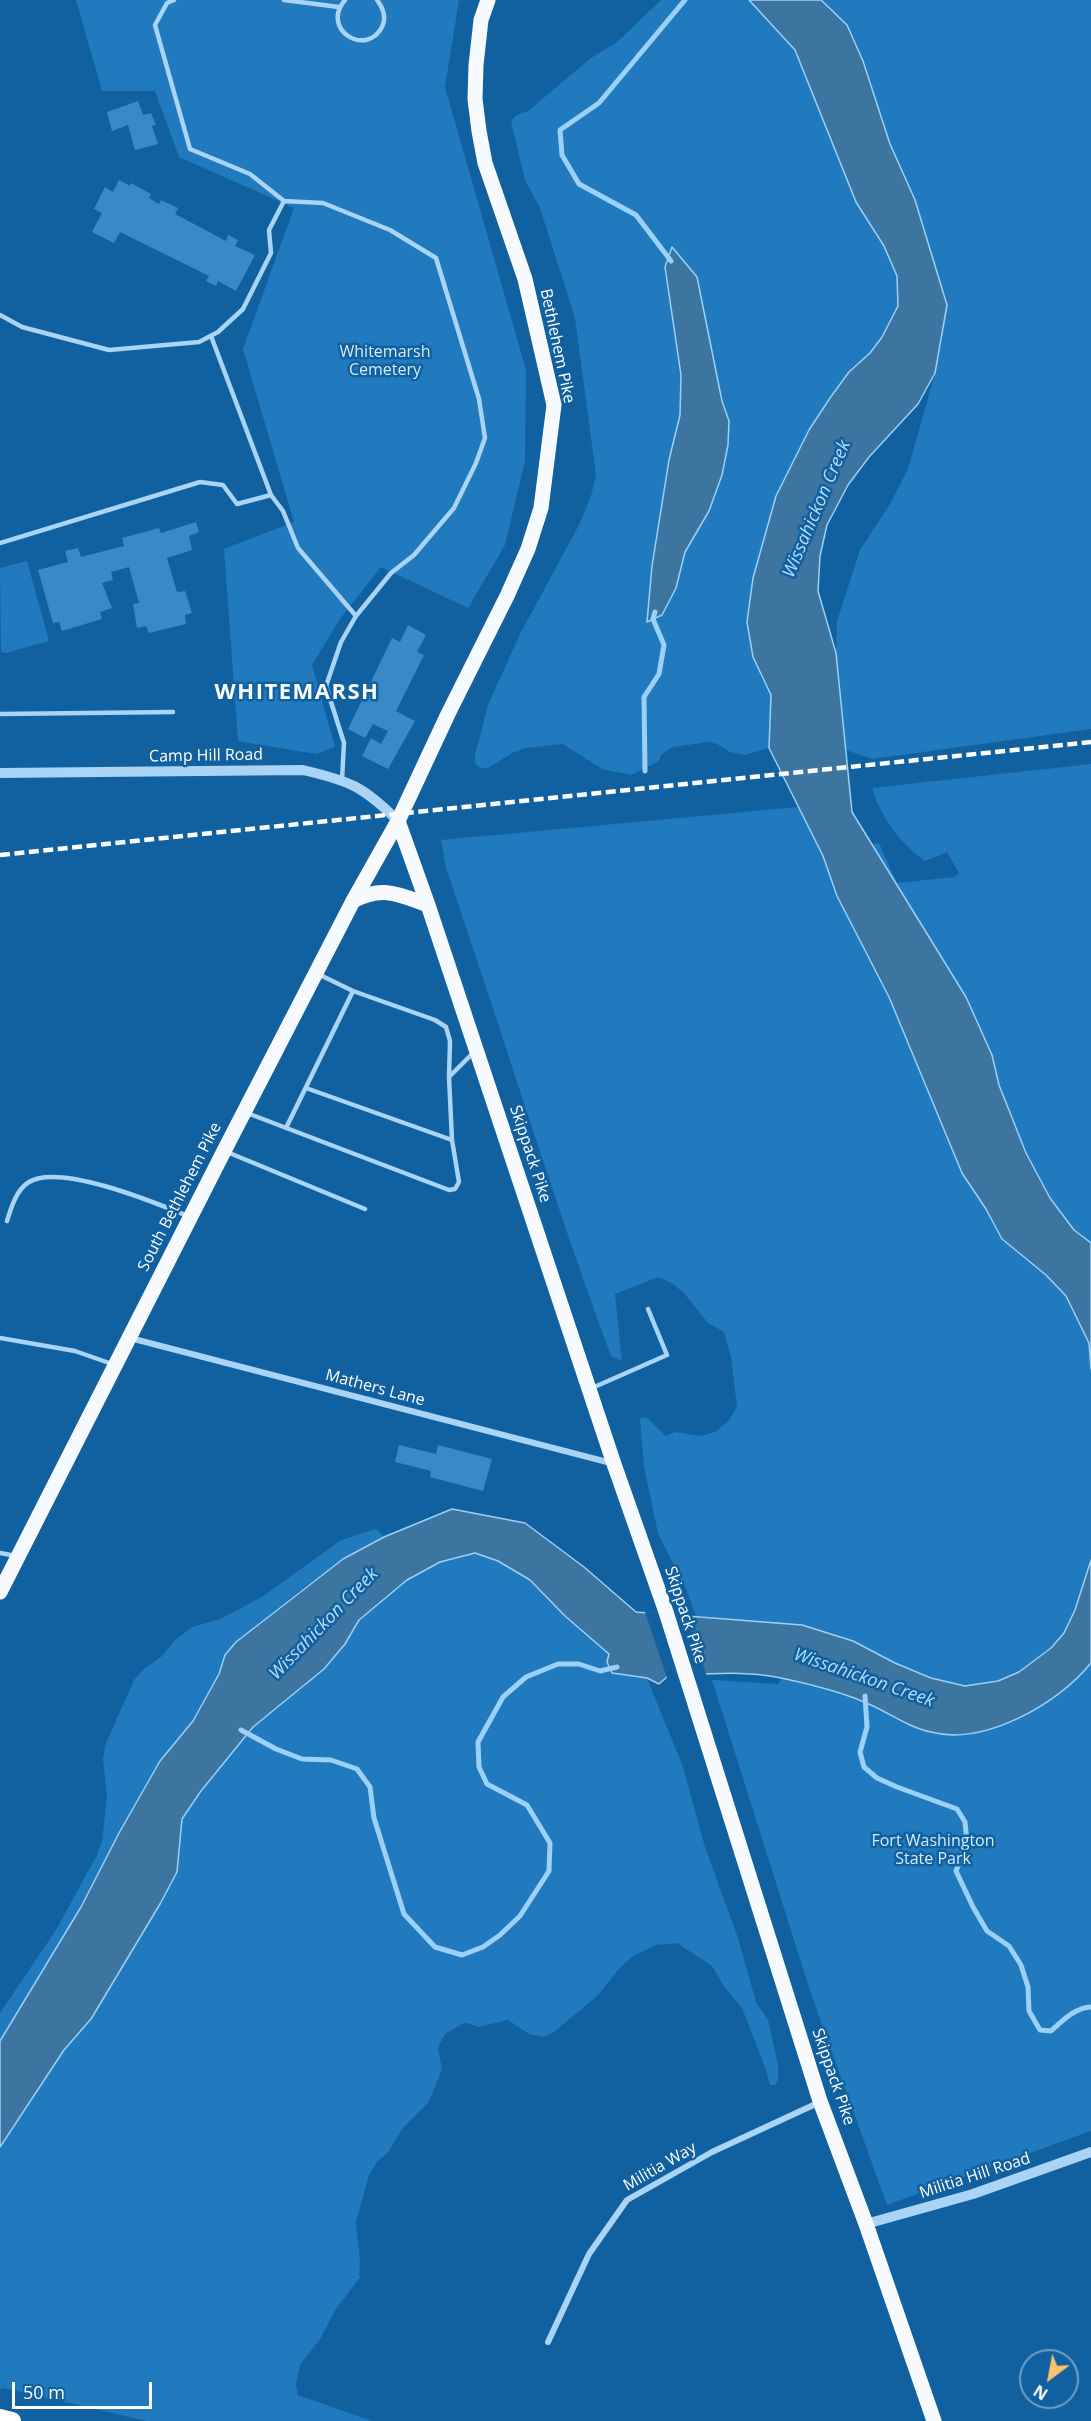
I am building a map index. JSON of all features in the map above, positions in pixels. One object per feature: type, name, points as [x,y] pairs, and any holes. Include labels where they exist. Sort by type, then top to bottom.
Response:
[{"type":"highway","points":[[0,2418],[12,2421]]},
{"type":"main road","name":"Bethlehem Pike","points":[[398,820],[528,549],[541,508],[554,405],[525,279],[485,164],[479,131],[476,65],[481,20],[488,0]]},
{"type":"main road","name":"South Bethlehem Pike","points":[[0,1592],[128,1337],[316,973],[398,820]]},
{"type":"main road","name":"Skippack Pike","points":[[398,820],[614,1464],[666,1612],[820,2101],[866,2224],[934,2421]]},
{"type":"main road","points":[[354,901],[368,893],[383,891],[399,894],[428,905]]},
{"type":"street","name":"Camp Hill Road","points":[[0,773],[303,770],[342,780],[373,796],[398,820]]},
{"type":"street","name":"Mathers Lane","points":[[128,1337],[614,1464]]},
{"type":"street","name":"Militia Way","points":[[548,2342],[589,2254],[627,2200],[712,2152],[820,2101]]},
{"type":"street","name":"Militia Hill Road","points":[[866,2224],[973,2194],[1091,2152]]},
{"type":"lane","points":[[174,0],[167,3],[155,25],[190,149],[250,174],[284,201],[323,203],[390,230],[436,258],[479,399],[485,438],[476,463],[454,508],[414,555],[391,573],[356,616],[340,642],[326,686],[344,743],[342,780]]},
{"type":"lane","points":[[284,0],[339,7]]},
{"type":"lane","points":[[345,0],[339,7],[338,23],[347,36],[362,40],[376,35],[384,21],[384,13],[377,0]]},
{"type":"lane","points":[[0,315],[22,327],[109,350],[199,342],[211,336],[243,309],[272,253],[269,230],[284,201]]},
{"type":"lane","points":[[211,336],[271,495],[283,511],[298,548],[356,616]]},
{"type":"lane","points":[[0,543],[200,482],[223,485],[237,504],[271,495]]},
{"type":"lane","points":[[0,714],[173,712]]},
{"type":"lane","points":[[244,1112],[449,1190],[455,1189],[459,1182],[452,1140],[450,1041],[446,1027],[435,1020],[352,991],[316,973]]},
{"type":"lane","points":[[286,1128],[352,991]]},
{"type":"lane","points":[[449,1077],[476,1049]]},
{"type":"lane","points":[[306,1088],[452,1140]]},
{"type":"lane","points":[[224,1151],[365,1209]]},
{"type":"lane","points":[[7,1221],[21,1189],[31,1181],[57,1177],[94,1182],[155,1202],[190,1217]]},
{"type":"lane","points":[[589,1389],[667,1355],[648,1309]]},
{"type":"lane","points":[[0,1338],[75,1351],[114,1365]]},
{"type":"lane","points":[[0,1554],[18,1556]]},
{"type":"green space","name":"Whitemarsh Cemetery","points":[[76,0],[459,0],[445,87],[526,370],[525,461],[505,545],[468,608],[381,567],[340,619],[312,665],[335,747],[316,754],[238,741],[224,549],[294,522],[243,349],[294,208],[179,157],[155,91],[102,91]]},
{"type":"green space","points":[[661,0],[749,0],[795,50],[856,202],[884,246],[897,276],[898,306],[882,337],[870,353],[849,372],[809,430],[776,496],[753,578],[747,622],[753,657],[771,695],[769,748],[745,755],[730,752],[709,742],[672,747],[661,755],[659,761],[631,775],[602,769],[563,744],[525,748],[488,768],[480,768],[475,763],[475,755],[488,705],[520,634],[579,525],[591,496],[596,475],[575,318],[540,208],[525,180],[511,122],[515,116],[528,111],[591,58],[616,43]]},
{"type":"green space","points":[[821,0],[1091,0],[1091,729],[872,759],[846,750],[836,653],[837,621],[860,550],[890,504],[908,469],[935,373],[947,305],[915,200],[890,144],[863,61],[847,25]]},
{"type":"green space","points":[[27,561],[49,641],[6,653],[1,652],[0,568]]},
{"type":"green space","name":"Fort Washington State Park","points":[[1091,764],[1091,2131],[887,2205],[811,1994],[712,1680],[778,1684],[782,1678],[810,1686],[942,1681],[895,1663],[853,1641],[802,1625],[696,1616],[686,1589],[658,1533],[644,1467],[640,1418],[647,1418],[666,1436],[675,1432],[701,1436],[717,1431],[729,1420],[737,1407],[731,1357],[724,1332],[708,1323],[684,1293],[673,1284],[658,1277],[615,1294],[622,1361],[611,1356],[568,1235],[446,868],[441,840],[798,807],[823,856],[837,896],[889,997],[962,1173],[986,1209],[1002,1239],[833,848],[879,843],[897,883],[954,877],[959,873],[947,852],[925,861],[907,846],[886,820],[872,788]]},
{"type":"green space","points":[[376,1529],[384,1537],[343,1559],[303,1588],[236,1642],[225,1655],[219,1674],[193,1721],[160,1761],[81,1907],[0,2041],[0,2013],[56,1930],[97,1855],[102,1841],[107,1796],[103,1759],[106,1743],[134,1680],[144,1669],[161,1657],[174,1641],[192,1627],[220,1619],[262,1597],[341,1540]]},
{"type":"green space","points":[[475,1553],[498,1561],[530,1580],[565,1616],[609,1654],[612,1673],[647,1678],[683,1767],[705,1847],[738,1938],[756,2002],[768,2020],[778,2065],[778,2081],[775,2085],[770,2085],[742,2008],[725,1988],[712,1966],[677,1943],[656,1945],[633,1956],[597,1996],[554,2032],[544,2037],[529,2034],[508,2020],[478,2027],[467,2023],[462,2024],[445,2034],[438,2047],[442,2070],[428,2103],[402,2129],[389,2151],[377,2162],[369,2175],[356,2222],[360,2261],[359,2276],[361,2276],[336,2309],[320,2339],[300,2365],[296,2385],[298,2395],[372,2421],[147,2421],[13,2390],[1,2388],[0,2393],[0,2147],[64,2050],[91,2019],[160,1904],[177,1872],[182,1819],[231,1752],[253,1727],[324,1669],[345,1644],[359,1620],[407,1580],[440,1562]]},
{"type":"water","name":"Wissahickon Creek","points":[[749,0],[821,0],[847,25],[863,61],[890,144],[915,200],[947,305],[935,373],[918,404],[869,457],[848,485],[827,525],[820,556],[818,591],[836,653],[852,812],[966,997],[992,1055],[999,1085],[1026,1153],[1050,1198],[1074,1230],[1091,1243],[1091,1369],[1089,1343],[1066,1296],[1046,1275],[1002,1239],[986,1209],[962,1173],[889,997],[837,896],[823,856],[769,748],[771,695],[753,657],[747,622],[753,578],[776,496],[809,430],[849,372],[870,353],[882,337],[898,306],[897,276],[884,246],[856,202],[795,50]]},
{"type":"water","points":[[672,247],[697,277],[722,401],[729,421],[728,445],[722,475],[709,511],[685,552],[676,588],[662,615],[647,622],[652,566],[669,460],[680,415],[681,375],[665,267]]},
{"type":"water","name":"Wissahickon Creek","points":[[452,1509],[525,1523],[584,1567],[636,1612],[802,1625],[853,1641],[895,1663],[931,1678],[965,1686],[998,1681],[1019,1672],[1051,1648],[1064,1633],[1075,1610],[1091,1560],[1091,1663],[1060,1693],[1019,1718],[974,1733],[952,1735],[931,1732],[844,1694],[781,1678],[739,1673],[668,1676],[659,1684],[647,1678],[612,1673],[607,1662],[609,1654],[565,1616],[530,1580],[498,1561],[475,1553],[440,1562],[407,1580],[359,1620],[345,1644],[324,1669],[253,1727],[201,1791],[182,1819],[177,1872],[160,1904],[91,2019],[64,2050],[0,2147],[0,2041],[81,1907],[160,1761],[193,1721],[219,1674],[225,1655],[236,1642],[343,1559],[384,1537]]},
{"type":"pier","points":[[645,1612],[686,1613],[707,1677],[667,1678]]},
{"type":"building","points":[[138,101],[143,115],[151,113],[156,125],[152,126],[158,144],[135,150],[128,125],[112,131],[107,112]]},
{"type":"building","points":[[119,180],[130,186],[131,183],[151,194],[149,198],[159,204],[161,200],[178,208],[175,214],[226,241],[228,235],[238,240],[235,246],[255,255],[236,291],[218,281],[216,286],[206,281],[209,276],[120,232],[114,243],[92,232],[102,213],[94,209],[105,187],[113,192]]},
{"type":"building","points":[[196,522],[199,532],[189,536],[192,550],[167,558],[177,592],[185,591],[192,613],[185,615],[186,624],[149,633],[146,626],[137,628],[133,604],[139,603],[129,567],[111,572],[113,580],[102,583],[112,608],[100,612],[102,619],[62,631],[59,622],[53,623],[38,570],[68,562],[65,551],[78,548],[81,557],[124,546],[122,538],[159,528],[161,533]]},
{"type":"building","points":[[408,625],[426,635],[417,652],[424,655],[396,711],[415,721],[388,769],[362,756],[371,738],[381,744],[388,731],[373,724],[365,738],[348,729],[392,638],[400,642]]},
{"type":"building","points":[[399,1445],[436,1454],[438,1445],[492,1459],[483,1491],[430,1477],[431,1471],[395,1462]]},
{"type":"waterway","points":[[671,261],[636,215],[579,184],[562,155],[560,130],[599,103],[685,0]]},
{"type":"waterway","points":[[645,771],[644,697],[659,674],[664,645],[653,619],[655,612]]},
{"type":"waterway","points":[[241,1730],[276,1749],[302,1759],[331,1760],[357,1769],[370,1787],[374,1818],[404,1914],[435,1947],[462,1955],[483,1947],[520,1916],[549,1871],[550,1843],[527,1805],[487,1784],[479,1767],[478,1742],[503,1697],[526,1677],[558,1664],[579,1664],[600,1671],[617,1667]]},
{"type":"waterway","name":"Wissahickon Creek","points":[[865,1696],[867,1727],[860,1752],[864,1767],[877,1778],[957,1809],[965,1822],[967,1842],[956,1871],[987,1931],[1009,1946],[1021,1965],[1028,1987],[1029,2011],[1040,2030],[1051,2031],[1075,2012],[1091,2007]]},
{"type":"railway","points":[[0,855],[1091,742]]},
{"type":"district","name":"WHITEMARSH","points":[[297,693]]}]
